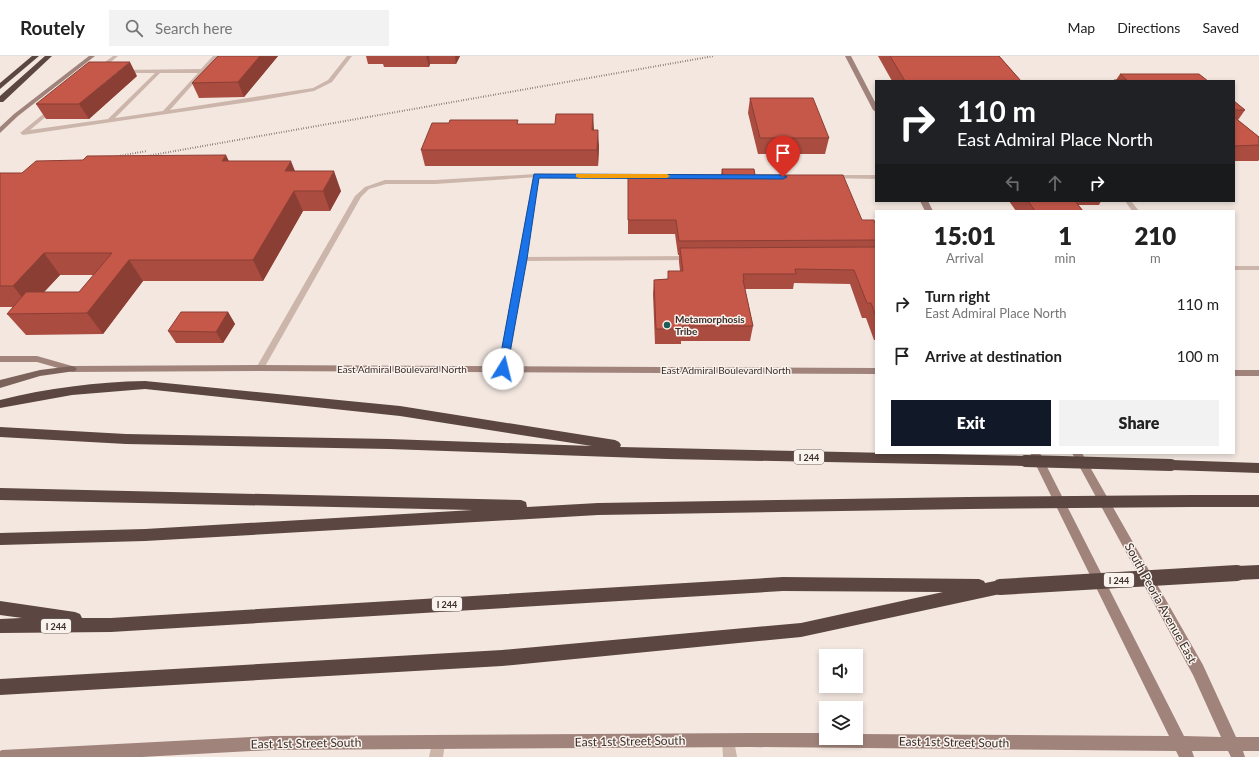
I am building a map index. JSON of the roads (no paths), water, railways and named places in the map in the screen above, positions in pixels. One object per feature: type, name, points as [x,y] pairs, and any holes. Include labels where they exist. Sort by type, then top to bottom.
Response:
[{"type":"highway","points":[[0,87],[36,56]]},
{"type":"highway","points":[[0,100],[49,56]]},
{"type":"highway","points":[[0,404],[27,397],[71,390],[110,386],[145,385],[400,411],[668,454]]},
{"type":"highway","name":"I 244","points":[[0,432],[126,439],[390,444],[668,454],[1259,468]]},
{"type":"highway","points":[[0,494],[336,500],[598,509]]},
{"type":"highway","points":[[0,539],[146,535],[598,509],[968,503],[1259,501]]},
{"type":"highway","name":"I 244","points":[[0,626],[111,625],[783,584],[1000,587],[1259,572]]},
{"type":"highway","points":[[0,687],[502,658],[801,630],[1000,587]]},
{"type":"highway","points":[[0,608],[111,625]]},
{"type":"main road","points":[[0,384],[40,373],[72,369]]},
{"type":"street","points":[[0,131],[16,115],[92,56]]},
{"type":"street","points":[[848,56],[875,108]]},
{"type":"street","points":[[503,369],[536,176],[647,176]]},
{"type":"street","points":[[821,177],[875,177]]},
{"type":"street","name":"East Admiral Boulevard North","points":[[0,359],[37,359],[72,369],[260,368],[875,371]]},
{"type":"street","points":[[1235,373],[1259,373]]},
{"type":"street","points":[[1035,454],[1187,757]]},
{"type":"street","name":"South Peoria Avenue East","points":[[1078,454],[1198,670],[1238,757]]},
{"type":"street","name":"East 1st Street South","points":[[2,757],[272,742],[728,740],[1259,744]]},
{"type":"street","points":[[436,757],[438,742]]},
{"type":"lane","points":[[105,72],[94,72],[116,56]]},
{"type":"lane","points":[[166,112],[216,56]]},
{"type":"lane","points":[[60,102],[23,133],[314,89],[330,81],[350,56]]},
{"type":"lane","points":[[112,71],[202,71]]},
{"type":"lane","points":[[109,120],[159,71]]},
{"type":"lane","points":[[71,72],[79,72]]},
{"type":"lane","points":[[260,368],[358,196],[367,188],[385,182],[435,182],[536,176]]},
{"type":"lane","points":[[1129,202],[1135,210]]},
{"type":"lane","points":[[523,259],[704,258]]},
{"type":"lane","points":[[1235,268],[1259,268]]},
{"type":"lane","points":[[728,740],[730,757]]},
{"type":"railway","points":[[141,157],[714,56]]},
{"type":"railway","points":[[113,157],[147,151]]},
{"type":"place","name":"Metamorphosis Tribe","points":[[667,325]]}]
